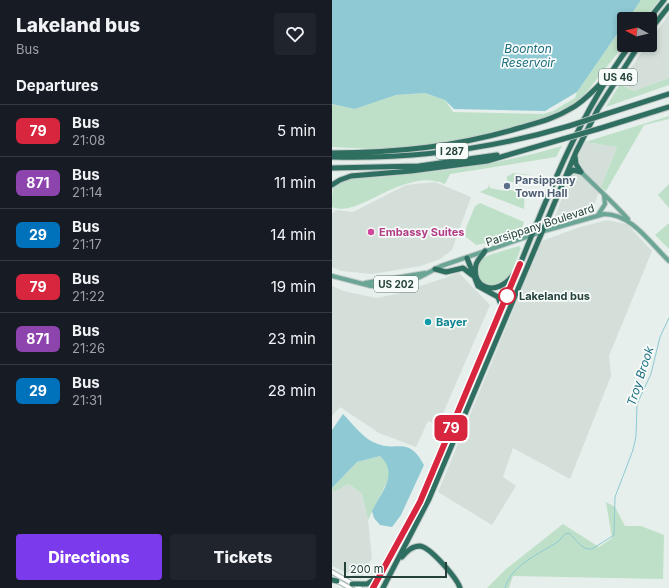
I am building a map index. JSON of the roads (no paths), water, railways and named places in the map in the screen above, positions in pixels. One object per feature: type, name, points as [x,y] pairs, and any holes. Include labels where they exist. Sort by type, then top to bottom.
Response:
[{"type":"highway","points":[[655,12],[664,0]]},
{"type":"highway","points":[[657,21],[669,6]]},
{"type":"highway","name":"US 46","points":[[372,588],[420,502],[577,129],[596,94],[625,52]]},
{"type":"highway","name":"US 46","points":[[383,588],[429,499],[544,231],[564,178],[576,152],[598,109],[635,52]]},
{"type":"highway","points":[[332,153],[378,153],[428,149],[467,142],[542,122],[578,105],[600,84],[617,63]]},
{"type":"highway","name":"I 287","points":[[332,157],[402,156],[456,151],[509,141],[569,126],[669,94]]},
{"type":"highway","name":"I 287","points":[[332,168],[387,168],[450,163],[504,154],[563,140],[669,107]]},
{"type":"highway","points":[[332,185],[351,176],[419,170],[488,161],[563,140]]},
{"type":"highway","points":[[576,152],[575,162],[581,172]]},
{"type":"highway","points":[[564,178],[573,170],[581,172]]},
{"type":"highway","points":[[485,252],[477,263],[476,272],[480,283],[488,288],[498,288],[506,284],[520,264]]},
{"type":"highway","points":[[467,258],[475,281]]},
{"type":"highway","points":[[435,269],[446,272],[463,268],[482,289],[498,297],[502,306]]},
{"type":"highway","points":[[398,560],[412,548],[425,547],[456,580],[460,588]]},
{"type":"highway","points":[[351,586],[367,584],[379,577]]},
{"type":"main road","points":[[581,172],[604,195],[610,198],[630,221]]},
{"type":"main road","points":[[598,215],[605,204],[604,195]]},
{"type":"main road","name":"Parsippany Boulevard","points":[[332,276],[365,283],[371,286],[403,283],[420,277],[435,269],[544,231],[598,215],[614,214],[630,221],[669,261]]},
{"type":"main road","name":"Parsippany Boulevard","points":[[365,283],[426,273]]},
{"type":"street","points":[[332,572],[351,586]]},
{"type":"street","points":[[334,580],[360,588]]},
{"type":"water","name":"Boonton Reservoir","points":[[332,0],[641,0],[633,12],[617,12],[617,34],[577,92],[545,111],[454,109],[445,100],[425,93],[396,95],[355,109],[332,104]]},
{"type":"water","points":[[343,414],[369,440],[381,445],[407,447],[418,456],[424,465],[401,515],[392,527],[380,525],[374,518],[372,511],[387,483],[388,469],[386,463],[380,456],[357,462],[332,488],[332,430]]},
{"type":"waterway","name":"Troy Brook","points":[[505,588],[508,580],[520,566],[559,541],[565,534],[569,533],[579,544],[588,549],[592,549],[614,535],[615,497],[633,450],[636,436],[637,404],[651,374],[660,337],[669,318]]},
{"type":"place","name":"Parsippany Town Hall","points":[[507,186]]},
{"type":"place","name":"Embassy Suites","points":[[371,232]]},
{"type":"place","name":"Lakeland bus","points":[[507,296]]},
{"type":"place","name":"Bayer","points":[[428,322]]}]
